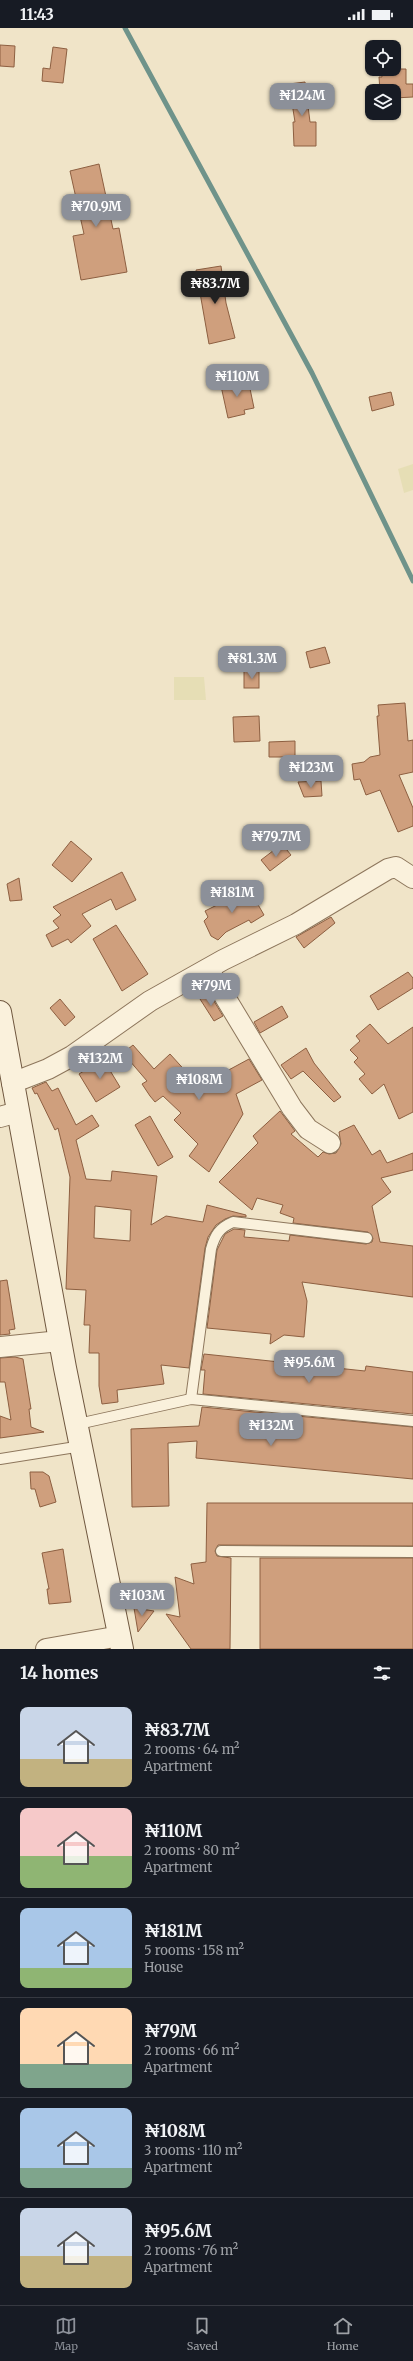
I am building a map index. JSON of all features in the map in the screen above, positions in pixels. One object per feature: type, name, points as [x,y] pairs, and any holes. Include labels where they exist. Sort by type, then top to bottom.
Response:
[{"type":"street","points":[[12,1083],[48,1069],[66,1059],[150,1001],[208,968],[296,924],[388,869],[396,868],[413,878]]},
{"type":"street","points":[[208,968],[292,1108],[308,1128],[330,1142]]},
{"type":"street","points":[[0,1012],[12,1083],[9,1115],[78,1424],[121,1643],[46,1649]]},
{"type":"street","points":[[0,1347],[60,1341]]},
{"type":"lane","points":[[191,1399],[211,1249],[215,1235],[222,1226],[233,1222],[367,1238]]},
{"type":"lane","points":[[78,1424],[191,1399],[413,1421]]},
{"type":"lane","points":[[0,1459],[82,1446]]},
{"type":"lane","points":[[221,1551],[413,1552]]},
{"type":"shaded area","points":[[413,464],[413,490],[404,493],[398,469]]},
{"type":"shaded area","points":[[174,677],[204,677],[206,700],[174,700]]},
{"type":"building","points":[[0,45],[15,46],[14,67],[0,66]]},
{"type":"building","points":[[53,47],[67,49],[63,83],[42,81],[43,68],[50,69]]},
{"type":"building","points":[[401,69],[406,69],[406,84],[413,84],[413,97],[401,98],[401,84],[380,84],[379,77],[401,76]]},
{"type":"building","points":[[305,82],[310,122],[316,122],[316,146],[294,146],[293,122],[295,122],[289,84]]},
{"type":"building","points":[[99,164],[113,229],[119,228],[127,272],[81,280],[73,236],[84,234],[70,171]]},
{"type":"building","points":[[221,266],[226,303],[235,338],[209,344],[196,270]]},
{"type":"building","points":[[248,379],[254,408],[244,410],[245,414],[228,418],[221,386]]},
{"type":"building","points":[[391,392],[394,405],[372,411],[369,397]]},
{"type":"building","points":[[325,647],[330,663],[310,668],[306,652]]},
{"type":"building","points":[[268,648],[272,662],[260,666],[256,652]]},
{"type":"building","points":[[244,671],[259,671],[259,688],[244,688]]},
{"type":"building","points":[[405,703],[408,741],[413,740],[413,772],[399,775],[413,808],[413,826],[398,832],[380,790],[366,795],[360,779],[354,780],[352,764],[364,762],[370,757],[380,755],[377,716],[379,716],[378,705]]},
{"type":"building","points":[[259,716],[260,741],[234,742],[233,717]]},
{"type":"building","points":[[295,741],[295,757],[269,757],[269,742]]},
{"type":"building","points":[[321,781],[322,796],[304,797],[298,782]]},
{"type":"building","points":[[71,841],[92,859],[72,882],[52,865]]},
{"type":"building","points":[[282,844],[291,855],[270,871],[261,860]]},
{"type":"building","points":[[122,872],[136,900],[116,910],[111,899],[82,914],[91,926],[71,943],[68,939],[52,947],[46,935],[59,928],[53,921],[61,915],[53,907]]},
{"type":"building","points":[[19,878],[22,900],[10,901],[7,884]]},
{"type":"building","points":[[249,889],[264,915],[251,923],[249,920],[226,932],[218,940],[211,936],[204,921],[208,917],[205,911]]},
{"type":"building","points":[[331,917],[335,923],[304,948],[296,937]]},
{"type":"building","points":[[116,925],[148,974],[122,991],[93,939]]},
{"type":"building","points":[[408,972],[413,978],[413,988],[378,1010],[370,996]]},
{"type":"building","points":[[209,993],[223,1016],[214,1021],[200,999]]},
{"type":"building","points":[[60,999],[75,1017],[65,1026],[50,1008]]},
{"type":"building","points":[[282,1006],[288,1017],[260,1033],[254,1022]]},
{"type":"building","points":[[370,1024],[388,1044],[413,1027],[413,1112],[399,1119],[384,1084],[372,1094],[359,1079],[365,1074],[354,1062],[358,1058],[350,1050],[360,1041],[356,1036]]},
{"type":"building","points":[[133,1045],[154,1069],[170,1054],[199,1086],[249,1059],[262,1080],[236,1094],[243,1114],[209,1172],[189,1156],[198,1144],[174,1120],[181,1113],[163,1096],[155,1102],[142,1084],[147,1081],[123,1053]]},
{"type":"building","points":[[306,1048],[314,1063],[341,1097],[334,1102],[303,1071],[291,1079],[281,1065]]},
{"type":"building","points":[[103,1059],[120,1087],[96,1102],[79,1074]]},
{"type":"building","points":[[46,1082],[52,1091],[58,1088],[76,1125],[92,1115],[99,1126],[76,1140],[86,1179],[111,1181],[112,1171],[157,1176],[151,1225],[166,1216],[203,1222],[207,1205],[246,1215],[246,1217],[233,1216],[225,1219],[216,1225],[208,1237],[205,1248],[189,1368],[161,1365],[164,1384],[117,1390],[118,1402],[102,1404],[99,1386],[99,1353],[89,1353],[90,1325],[84,1325],[86,1290],[66,1289],[70,1177],[58,1128],[55,1130],[37,1093],[35,1094],[32,1088]],"holes":[[[95,1206],[131,1210],[130,1241],[94,1238]]]},
{"type":"building","points":[[280,1111],[295,1131],[291,1134],[318,1157],[323,1152],[329,1154],[336,1153],[341,1144],[339,1132],[354,1125],[372,1155],[380,1150],[387,1163],[413,1153],[413,1170],[381,1178],[391,1192],[372,1206],[380,1242],[413,1246],[413,1297],[302,1282],[307,1301],[304,1337],[284,1335],[270,1344],[271,1334],[207,1328],[217,1250],[225,1234],[234,1229],[245,1230],[244,1237],[289,1241],[290,1235],[366,1244],[372,1242],[373,1238],[368,1232],[293,1223],[294,1218],[280,1213],[283,1205],[257,1198],[252,1210],[219,1182],[258,1143],[253,1136]]},
{"type":"building","points":[[150,1116],[173,1157],[158,1166],[135,1125]]},
{"type":"building","points":[[7,1280],[15,1329],[9,1330],[10,1334],[0,1335],[0,1281]]},
{"type":"building","points":[[204,1354],[365,1371],[366,1366],[413,1372],[413,1414],[203,1394],[205,1370],[201,1370]]},
{"type":"building","points":[[15,1357],[23,1359],[31,1409],[29,1409],[31,1427],[44,1432],[0,1438],[0,1416],[11,1420],[5,1382],[0,1382],[0,1358]]},
{"type":"building","points":[[202,1407],[413,1427],[413,1479],[196,1458],[197,1441],[168,1443],[169,1506],[132,1507],[131,1429],[199,1426]]},
{"type":"building","points":[[30,1472],[43,1472],[49,1476],[56,1502],[40,1507],[35,1489],[31,1489]]},
{"type":"building","points":[[207,1503],[413,1503],[413,1546],[218,1545],[215,1551],[217,1556],[231,1558],[230,1649],[191,1649],[166,1614],[180,1617],[175,1577],[194,1584],[191,1564],[206,1562]]},
{"type":"building","points":[[63,1549],[71,1602],[49,1604],[47,1589],[49,1589],[42,1553]]},
{"type":"building","points":[[260,1558],[413,1558],[413,1649],[260,1649]]},
{"type":"building","points":[[134,1608],[154,1611],[138,1632]]},
{"type":"waterway","points":[[125,28],[312,373],[413,581]]}]
